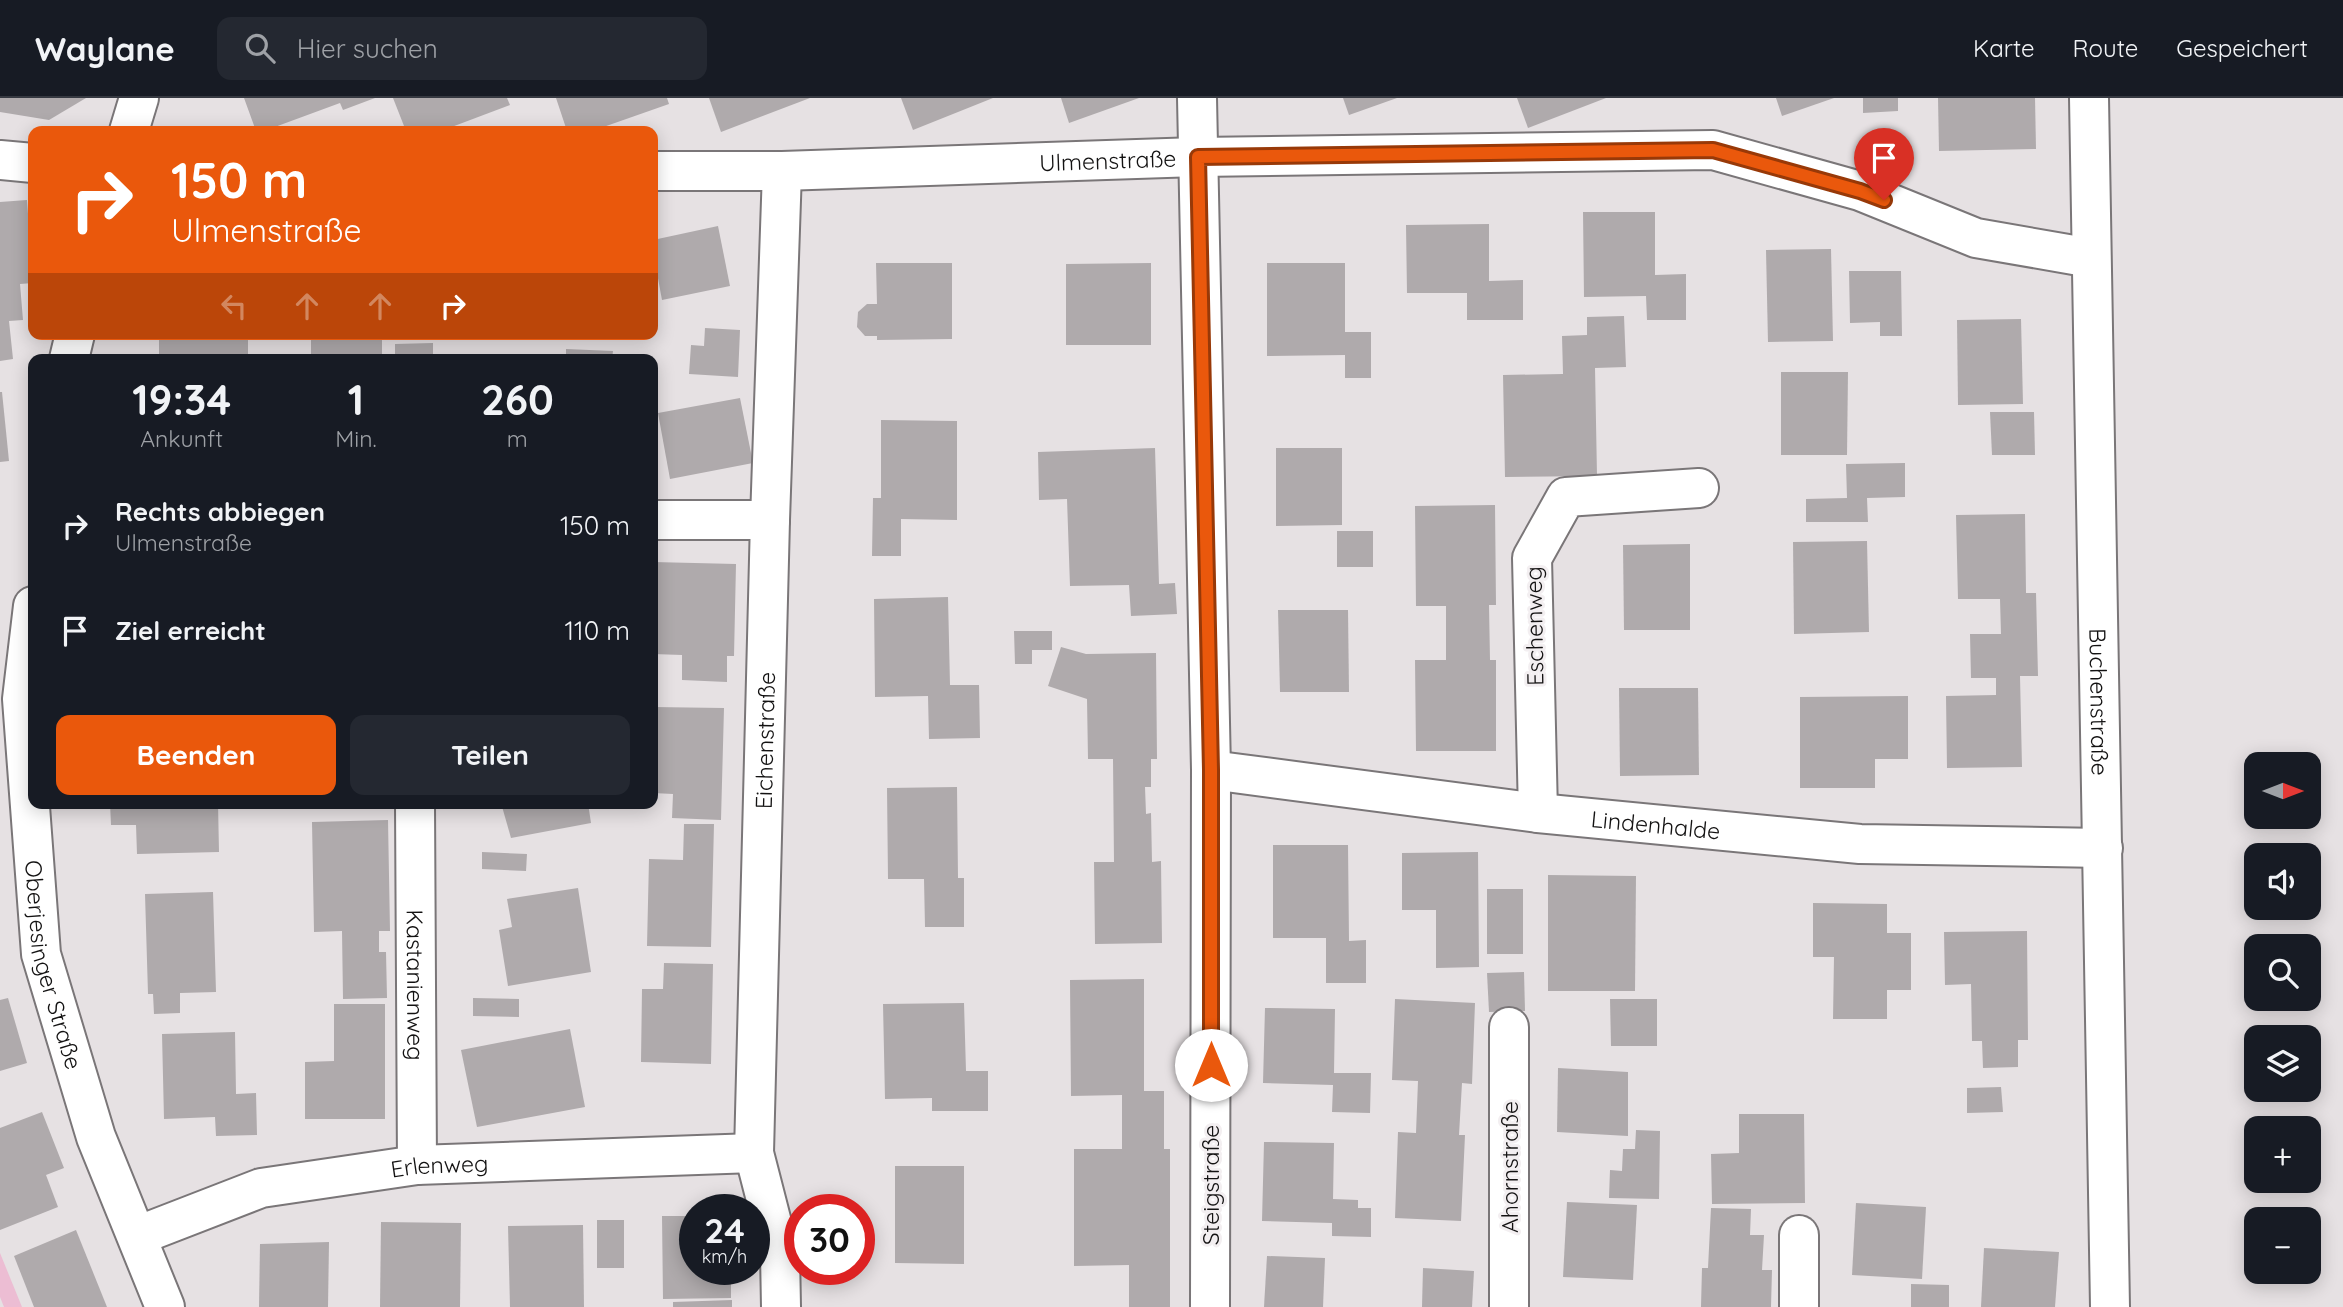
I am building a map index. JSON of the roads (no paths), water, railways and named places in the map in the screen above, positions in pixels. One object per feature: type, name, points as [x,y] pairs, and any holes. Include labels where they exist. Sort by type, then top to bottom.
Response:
[{"type":"street","points":[[131,126],[139,98]]},
{"type":"street","name":"Steigstraße","points":[[1198,98],[1211,770],[1210,1307]]},
{"type":"street","name":"Buchenstraße","points":[[2089,98],[2110,1307]]},
{"type":"street","name":"Ulmenstraße","points":[[658,171],[782,171],[1198,157],[1713,150],[1860,191],[1976,238],[2091,258]]},
{"type":"street","points":[[0,160],[28,163]]},
{"type":"street","name":"Eichenstraße","points":[[781,1307],[780,1254],[754,1153],[782,171]]},
{"type":"street","name":"Eschenweg","points":[[1538,813],[1532,558],[1566,497],[1699,488]]},
{"type":"street","points":[[658,520],[770,520]]},
{"type":"street","name":"Oberjesinger Straße","points":[[28,648],[22,699],[28,780]]},
{"type":"street","name":"Lindenhalde","points":[[1211,770],[1538,813],[1860,844],[2103,848]]},
{"type":"street","name":"Oberjesinger Straße","points":[[30,809],[41,954],[96,1137],[164,1307]]},
{"type":"street","name":"Kastanienweg","points":[[415,809],[417,1165]]},
{"type":"street","name":"Ahornstraße","points":[[1509,1027],[1509,1307]]},
{"type":"street","name":"Erlenweg","points":[[137,1236],[261,1188],[417,1165],[754,1153]]},
{"type":"street","points":[[1799,1236],[1799,1307]]}]
